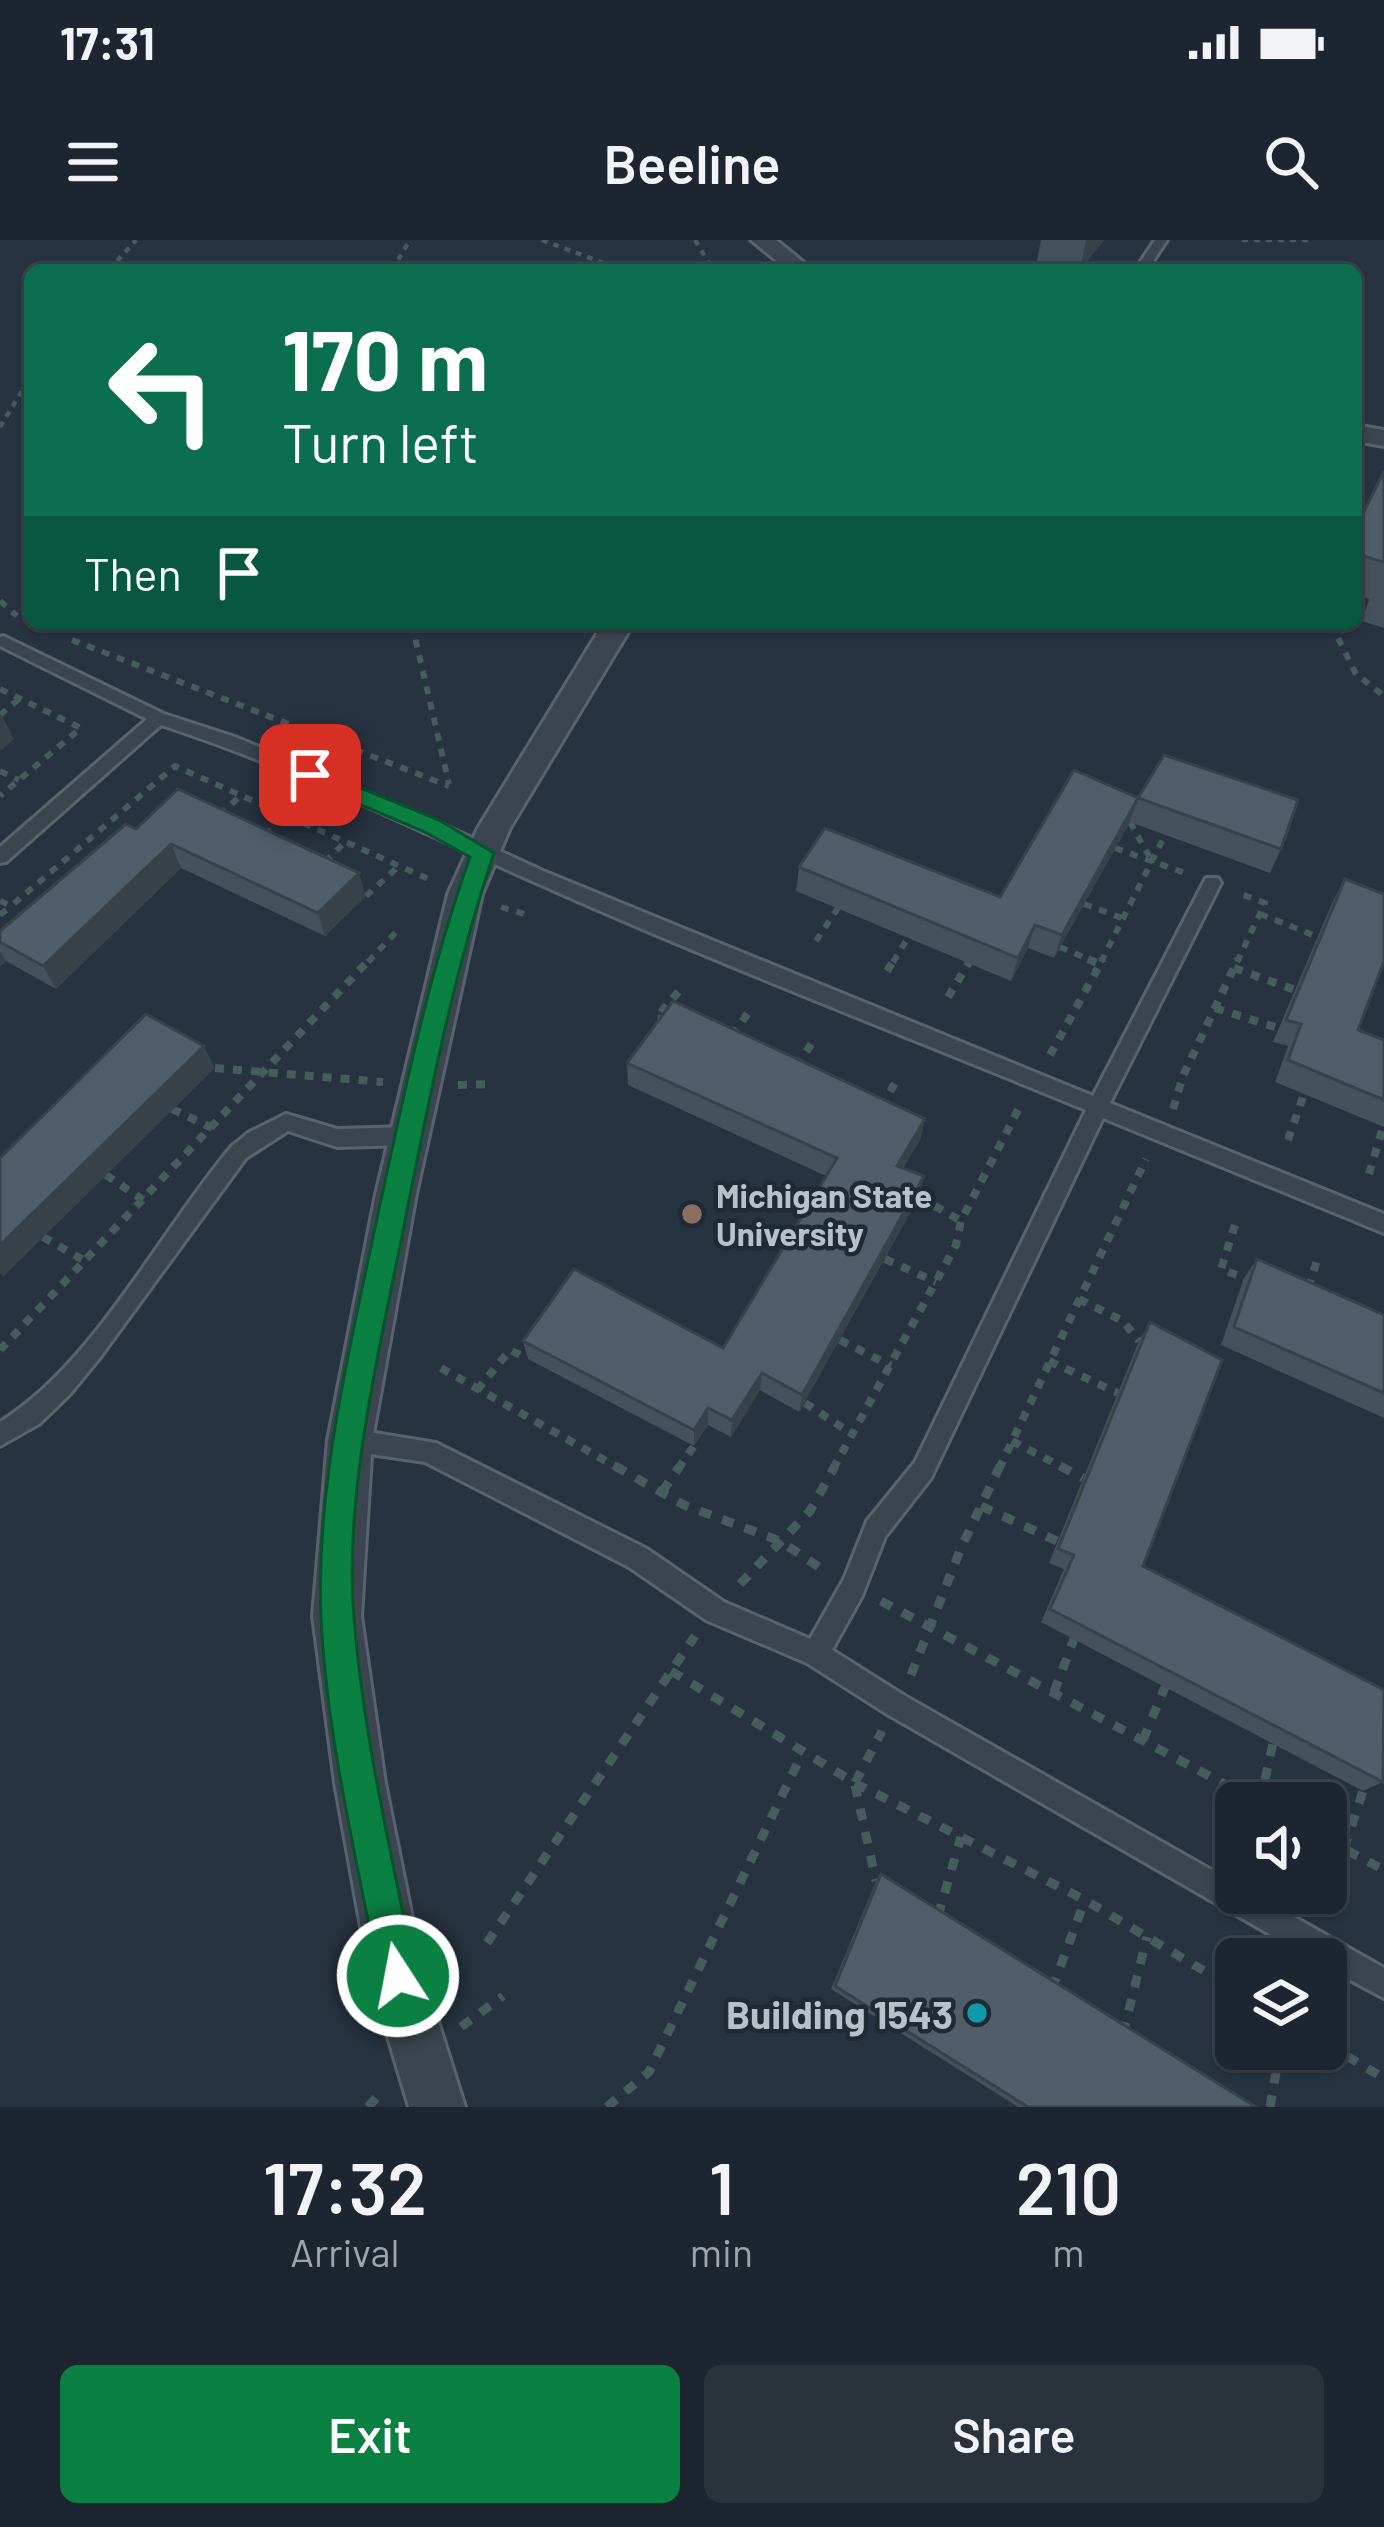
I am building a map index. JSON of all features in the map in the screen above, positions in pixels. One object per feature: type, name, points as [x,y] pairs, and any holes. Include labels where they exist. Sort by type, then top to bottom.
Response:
[{"type":"street","points":[[762,240],[794,264]]},
{"type":"street","points":[[437,2107],[398,1976],[360,1783],[340,1637],[342,1509],[350,1440],[358,1380],[451,944],[482,853],[614,630]]},
{"type":"lane","points":[[3,640],[158,718],[310,775],[482,853],[1384,1224]]},
{"type":"lane","points":[[0,857],[158,718]]},
{"type":"lane","points":[[816,1654],[854,1586],[876,1529],[923,1470],[1212,883]]},
{"type":"lane","points":[[0,1436],[20,1427],[64,1383],[242,1148],[286,1122],[337,1138],[408,1136]]},
{"type":"lane","points":[[350,1440],[428,1451],[638,1558],[715,1611],[816,1654],[896,1705],[1384,1984]]},
{"type":"path","points":[[114,264],[136,240]]},
{"type":"path","points":[[542,240],[606,264]]},
{"type":"path","points":[[1242,240],[1313,240]]},
{"type":"path","points":[[0,427],[24,388]]},
{"type":"path","points":[[69,638],[449,786],[413,630]]},
{"type":"path","points":[[1334,630],[1356,674],[1384,696]]},
{"type":"path","points":[[0,689],[81,728],[0,796]]},
{"type":"path","points":[[0,715],[20,698]]},
{"type":"path","points":[[0,915],[175,766],[416,873]]},
{"type":"path","points":[[0,771],[19,780]]},
{"type":"path","points":[[211,824],[241,795]]},
{"type":"path","points":[[255,845],[285,815]]},
{"type":"path","points":[[110,821],[126,828]]},
{"type":"path","points":[[1130,822],[1150,860]]},
{"type":"path","points":[[487,1943],[715,1611],[810,1511],[956,1245],[961,1221],[1034,1079],[1071,1023],[1166,835]]},
{"type":"path","points":[[315,873],[345,842]]},
{"type":"path","points":[[1115,848],[1150,860]]},
{"type":"path","points":[[70,856],[88,865]]},
{"type":"path","points":[[366,896],[399,866]]},
{"type":"path","points":[[0,901],[30,915]]},
{"type":"path","points":[[876,1881],[855,1783],[896,1705],[1049,1361],[1181,1095],[1183,1076],[1265,903]]},
{"type":"path","points":[[1084,904],[1122,918]]},
{"type":"path","points":[[10,924],[11,906]]},
{"type":"path","points":[[816,941],[838,908]]},
{"type":"path","points":[[1260,914],[1318,937]]},
{"type":"path","points":[[0,1350],[398,930]]},
{"type":"path","points":[[887,971],[909,936]]},
{"type":"path","points":[[1060,947],[1100,964]]},
{"type":"path","points":[[948,997],[970,961]]},
{"type":"path","points":[[1234,968],[1294,991]]},
{"type":"path","points":[[674,1023],[656,1018],[685,985]]},
{"type":"path","points":[[1215,1008],[1278,1028]]},
{"type":"path","points":[[724,1047],[748,1013]]},
{"type":"path","points":[[790,1078],[813,1041]]},
{"type":"path","points":[[215,1068],[353,1079]]},
{"type":"path","points":[[874,1118],[898,1078]]},
{"type":"path","points":[[1288,1140],[1304,1094]]},
{"type":"path","points":[[172,1109],[212,1128]]},
{"type":"path","points":[[1369,1174],[1383,1127]]},
{"type":"path","points":[[106,1175],[143,1200]]},
{"type":"path","points":[[919,1197],[961,1221]]},
{"type":"path","points":[[1235,1226],[1221,1269],[1244,1278]]},
{"type":"path","points":[[43,1237],[85,1261]]},
{"type":"path","points":[[884,1259],[936,1282]]},
{"type":"path","points":[[1302,1304],[1317,1261]]},
{"type":"path","points":[[1079,1299],[1124,1321],[1139,1341]]},
{"type":"path","points":[[840,1340],[891,1366]]},
{"type":"path","points":[[477,1390],[510,1350],[528,1359]]},
{"type":"path","points":[[1049,1361],[1118,1393]]},
{"type":"path","points":[[805,1402],[852,1434]]},
{"type":"path","points":[[1012,1442],[1083,1478]]},
{"type":"path","points":[[662,1492],[694,1446]]},
{"type":"path","points":[[981,1506],[1057,1541]]},
{"type":"path","points":[[1054,1692],[1074,1640]]},
{"type":"path","points":[[671,1671],[802,1754],[1085,1900],[1215,1977]]},
{"type":"path","points":[[1143,1740],[1165,1687]]},
{"type":"path","points":[[1265,1782],[1273,1743]]},
{"type":"path","points":[[607,2107],[650,2072],[802,1754]]},
{"type":"path","points":[[1347,1840],[1363,1791]]},
{"type":"path","points":[[937,1918],[961,1838]]},
{"type":"path","points":[[1347,1851],[1384,1870]]},
{"type":"path","points":[[1051,1990],[1085,1900]]},
{"type":"path","points":[[1123,2035],[1147,1937]]},
{"type":"path","points":[[1347,2056],[1384,2078]]},
{"type":"path","points":[[1270,2107],[1276,2070]]},
{"type":"building","points":[[1384,471],[1384,562],[1362,556],[1362,516]]},
{"type":"building","points":[[1164,755],[1298,800],[1281,849],[1138,798]]},
{"type":"building","points":[[1074,770],[1138,798],[1062,935],[1035,925],[1018,958],[799,867],[825,828],[1000,897]]},
{"type":"building","points":[[178,789],[359,873],[318,913],[171,844],[43,966],[0,942],[0,931],[126,824],[136,829]]},
{"type":"building","points":[[1345,879],[1384,894],[1384,961],[1358,1030],[1384,1040],[1384,1100],[1288,1060],[1301,1024],[1286,1020]]},
{"type":"building","points":[[673,1001],[925,1119],[897,1166],[924,1176],[802,1395],[762,1373],[732,1420],[708,1408],[694,1430],[523,1341],[574,1269],[723,1348],[837,1158],[627,1063]]},
{"type":"building","points":[[146,1014],[204,1046],[0,1245],[0,1158]]},
{"type":"building","points":[[1257,1259],[1384,1315],[1384,1393],[1234,1327]]},
{"type":"building","points":[[1150,1322],[1222,1360],[1143,1566],[1384,1690],[1383,1782],[1050,1609],[1074,1555],[1058,1549]]},
{"type":"building","name":"Building 1543","points":[[881,1874],[1256,2107],[1028,2107],[835,1986]]},
{"type":"place","name":"Michigan State University","points":[[692,1214]]},
{"type":"place","name":"Building 1543","points":[[977,2013]]},
{"type":"route","points":[[310,775],[482,853],[464,894],[408,1136],[358,1380],[342,1509],[337,1616],[360,1783],[398,1976]]}]
